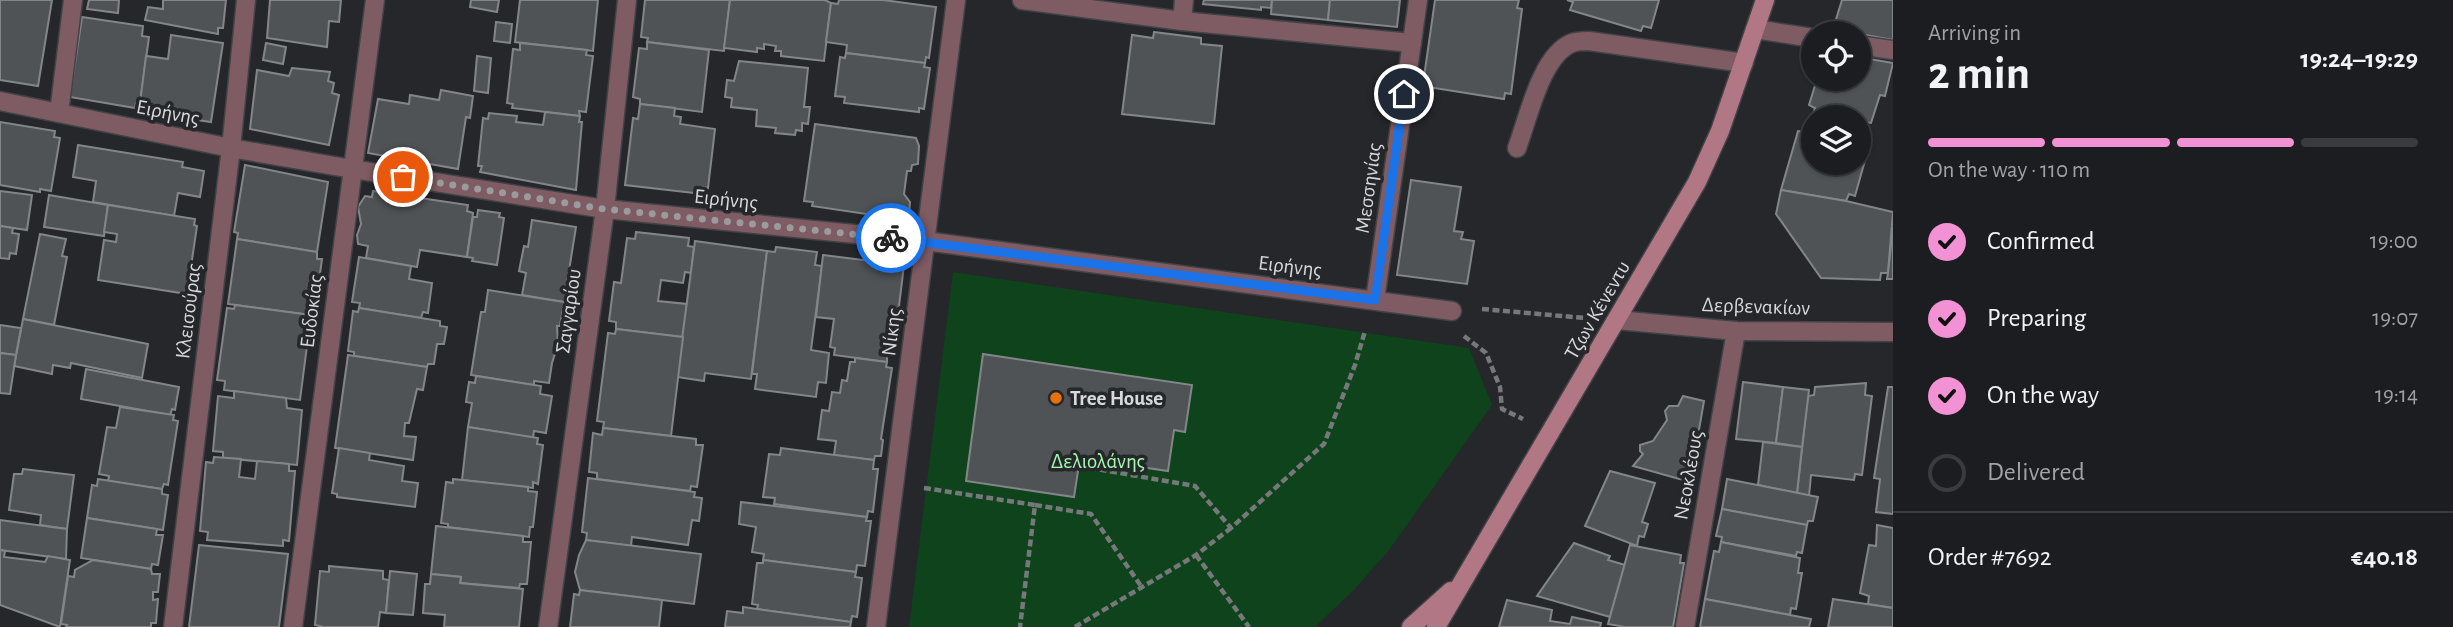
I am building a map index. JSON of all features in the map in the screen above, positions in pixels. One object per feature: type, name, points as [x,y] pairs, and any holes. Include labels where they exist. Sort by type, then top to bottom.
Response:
[{"type":"street","points":[[59,113],[74,0]]},
{"type":"street","name":"Κλεισούρας","points":[[173,627],[231,148],[246,0]]},
{"type":"street","name":"Ευδοκίας","points":[[293,627],[375,0]]},
{"type":"street","name":"Σαγγαρίου","points":[[548,627],[604,209],[627,0]]},
{"type":"street","name":"Νίκης","points":[[876,627],[956,0]]},
{"type":"street","points":[[1022,0],[1182,20],[1412,43]]},
{"type":"street","points":[[1182,20],[1184,0]]},
{"type":"street","name":"Μεσσηνίας","points":[[1375,300],[1418,0]]},
{"type":"street","name":"Τζων Κένεντυ","points":[[1436,627],[1697,182],[1720,131],[1765,0]]},
{"type":"street","points":[[1755,29],[1801,36]]},
{"type":"street","points":[[1517,148],[1545,70],[1556,54],[1573,43],[1588,41],[1744,63]]},
{"type":"street","points":[[1871,47],[1893,50]]},
{"type":"street","name":"Ειρήνης","points":[[0,101],[231,148],[604,209],[925,242],[1452,311]]},
{"type":"street","name":"Δερβενακίων","points":[[1617,320],[1736,331],[1893,332]]},
{"type":"street","name":"Νεοκλέους","points":[[1685,627],[1736,331]]},
{"type":"street","points":[[1411,627],[1462,582]]},
{"type":"path","points":[[1075,627],[1196,555],[1231,528],[1324,443],[1355,365],[1375,300]]},
{"type":"path","points":[[1551,432],[1502,410],[1500,387],[1486,353],[1466,339],[1452,311],[1472,308],[1617,320]]},
{"type":"path","points":[[1079,466],[1195,486],[1231,528]]},
{"type":"path","points":[[895,484],[1091,514],[1141,586]]},
{"type":"path","points":[[1020,627],[1035,505]]},
{"type":"path","points":[[1196,555],[1250,627]]},
{"type":"green space","name":"Δελιολάνης","points":[[953,272],[1469,348],[1492,405],[1389,550],[1354,590],[1315,627],[909,627]]},
{"type":"building","points":[[0,0],[52,0],[38,86],[0,80]]},
{"type":"building","points":[[89,0],[119,0],[118,13],[87,9]]},
{"type":"building","points":[[163,0],[226,0],[223,28],[218,28],[218,34],[145,20],[148,7],[163,9]]},
{"type":"building","points":[[270,0],[341,0],[339,22],[329,21],[327,47],[267,38]]},
{"type":"building","points":[[471,0],[499,0],[497,12],[470,7]]},
{"type":"building","points":[[520,0],[598,0],[593,51],[515,42]]},
{"type":"building","points":[[645,0],[730,0],[724,51],[647,42],[648,38],[641,37]]},
{"type":"building","points":[[730,0],[825,0],[831,3],[824,61],[781,56],[781,51],[775,51],[776,46],[764,44],[764,49],[757,48],[757,52],[724,48]]},
{"type":"building","points":[[839,0],[883,0],[936,7],[929,58],[926,57],[925,63],[846,53],[847,45],[826,42],[831,3],[838,4]]},
{"type":"building","points":[[1204,0],[1272,0],[1271,8],[1261,7],[1261,10],[1203,4]]},
{"type":"building","points":[[1272,0],[1330,0],[1328,20],[1271,14]]},
{"type":"building","points":[[1330,0],[1400,0],[1397,27],[1328,20]]},
{"type":"building","points":[[1435,0],[1519,0],[1517,8],[1522,9],[1511,94],[1505,93],[1504,99],[1423,84]]},
{"type":"building","points":[[1567,0],[1659,0],[1651,28],[1643,26],[1641,31],[1570,10],[1573,2]]},
{"type":"building","points":[[1842,0],[1893,0],[1893,40],[1871,36],[1871,21],[1835,21]]},
{"type":"building","points":[[82,17],[143,26],[142,36],[149,37],[140,103],[136,103],[135,108],[70,97]]},
{"type":"building","points":[[496,22],[512,24],[510,43],[494,41]]},
{"type":"building","points":[[1154,32],[1201,38],[1201,44],[1222,46],[1214,124],[1122,114],[1132,35],[1153,38]]},
{"type":"building","points":[[171,35],[223,43],[211,122],[143,112],[144,104],[140,103],[146,56],[168,59]]},
{"type":"building","points":[[647,42],[709,50],[702,112],[640,104],[640,99],[633,97],[639,48],[647,49]]},
{"type":"building","points":[[266,43],[286,47],[283,64],[263,60]]},
{"type":"building","points":[[520,43],[587,50],[586,55],[593,56],[586,112],[579,111],[580,116],[512,108],[513,104],[507,103],[513,49],[520,50]]},
{"type":"building","points":[[846,53],[925,63],[924,67],[930,68],[924,109],[919,108],[919,112],[844,103],[845,97],[835,96],[840,57],[845,58]]},
{"type":"building","points":[[477,56],[491,58],[488,93],[474,91]]},
{"type":"building","points":[[1871,59],[1893,63],[1885,96],[1880,95],[1871,123],[1871,105],[1809,105],[1813,91],[1871,91]]},
{"type":"building","points":[[739,61],[808,68],[804,107],[810,107],[808,124],[802,123],[802,131],[796,130],[795,135],[775,133],[776,128],[756,126],[757,110],[731,107],[732,98],[725,97],[727,80],[734,81]]},
{"type":"building","points":[[292,68],[330,72],[328,81],[334,83],[332,93],[339,95],[329,145],[250,129],[257,70],[289,76]]},
{"type":"building","points":[[441,90],[473,96],[470,118],[466,117],[458,169],[368,153],[378,99],[409,104],[410,95],[439,100]]},
{"type":"building","points":[[640,104],[675,108],[674,116],[681,117],[680,124],[715,129],[708,188],[703,187],[702,194],[625,185],[633,118],[638,119]]},
{"type":"building","points":[[545,112],[580,116],[579,122],[582,122],[576,190],[480,172],[482,166],[478,166],[483,118],[488,119],[489,113],[517,116],[516,122],[543,125]]},
{"type":"building","points":[[0,122],[55,131],[54,137],[60,138],[51,191],[40,189],[40,192],[0,185]]},
{"type":"building","points":[[815,124],[916,138],[919,146],[918,164],[912,165],[911,171],[907,171],[904,194],[910,202],[909,215],[900,219],[812,206],[813,202],[804,201]]},
{"type":"building","points":[[1798,131],[1801,131],[1801,175],[1861,175],[1855,196],[1849,194],[1846,201],[1781,190]]},
{"type":"building","points":[[78,145],[183,162],[182,167],[204,171],[200,197],[178,193],[174,216],[93,202],[96,181],[73,177]]},
{"type":"building","points":[[245,165],[328,182],[317,252],[237,239],[238,233],[234,232]]},
{"type":"building","points":[[1411,180],[1461,187],[1454,231],[1463,232],[1461,239],[1474,241],[1467,284],[1397,275]]},
{"type":"building","points":[[1781,190],[1893,212],[1888,273],[1881,273],[1880,280],[1821,278],[1776,214]]},
{"type":"building","points":[[0,191],[32,195],[27,230],[0,226]]},
{"type":"building","points":[[373,191],[468,205],[467,211],[473,213],[467,257],[420,250],[417,267],[366,258],[368,246],[358,244],[357,235],[361,224],[358,207],[365,196],[372,197]]},
{"type":"building","points":[[49,195],[108,205],[104,236],[44,227]]},
{"type":"building","points":[[108,205],[195,219],[194,225],[197,226],[187,294],[98,280],[104,240],[116,242],[117,234],[104,232]]},
{"type":"building","points":[[478,210],[500,213],[499,217],[504,218],[497,265],[472,261],[473,258],[467,257],[473,217],[477,217]]},
{"type":"building","points":[[532,220],[576,227],[564,302],[522,295],[526,273],[519,271],[524,246],[528,247]]},
{"type":"building","points":[[0,226],[13,228],[12,233],[19,234],[16,254],[10,253],[9,259],[0,258]]},
{"type":"building","points":[[1893,227],[1893,279],[1887,279],[1888,273]]},
{"type":"building","points":[[636,232],[689,238],[688,246],[694,247],[691,273],[685,272],[683,283],[661,280],[658,301],[687,304],[683,337],[616,329],[616,322],[609,321],[614,282],[621,283],[627,238],[635,239]]},
{"type":"building","points":[[40,234],[66,239],[62,256],[67,257],[54,325],[23,319]]},
{"type":"building","points":[[237,239],[317,252],[317,259],[322,259],[315,311],[312,311],[311,315],[228,304]]},
{"type":"building","points":[[695,241],[767,251],[751,379],[705,373],[704,381],[677,377]]},
{"type":"building","points":[[776,247],[817,252],[815,265],[822,266],[811,350],[829,353],[826,383],[818,382],[816,397],[755,389],[757,374],[752,374],[767,251],[775,252]]},
{"type":"building","points":[[823,255],[904,265],[893,355],[887,355],[887,362],[834,355],[835,348],[830,347],[834,319],[816,317]]},
{"type":"building","points":[[359,257],[411,266],[409,279],[432,283],[428,313],[423,312],[421,318],[359,308],[360,303],[352,302]]},
{"type":"building","points":[[488,290],[564,302],[560,326],[557,326],[558,344],[549,383],[534,381],[534,385],[471,375],[481,312],[485,312]]},
{"type":"building","points":[[235,305],[311,315],[300,400],[224,390],[225,381],[217,380],[227,308],[234,309]]},
{"type":"building","points":[[359,308],[440,321],[440,326],[447,327],[444,344],[437,344],[434,364],[428,364],[427,367],[354,356],[354,352],[348,351],[353,311],[358,312]]},
{"type":"building","points":[[23,319],[148,344],[142,378],[71,363],[70,368],[53,365],[52,374],[14,366]]},
{"type":"building","points":[[0,325],[21,328],[16,355],[0,353]]},
{"type":"building","points":[[616,329],[683,337],[671,436],[603,428],[604,422],[597,421],[608,333],[615,334]]},
{"type":"building","points":[[0,353],[16,355],[10,394],[0,393]]},
{"type":"building","points":[[983,354],[1192,385],[1185,432],[1174,430],[1168,471],[1080,458],[1074,497],[966,481]]},
{"type":"building","points":[[348,355],[427,367],[423,390],[417,389],[409,423],[405,423],[404,436],[416,437],[413,460],[335,448]]},
{"type":"building","points":[[855,358],[887,362],[886,367],[892,368],[881,439],[881,456],[875,456],[874,460],[834,455],[836,441],[818,439],[822,410],[829,411],[832,392],[840,393],[842,380],[847,381],[850,362],[855,362]]},
{"type":"building","points":[[86,369],[179,387],[175,410],[172,409],[170,415],[81,399]]},
{"type":"building","points":[[476,376],[541,386],[540,394],[552,396],[546,433],[534,431],[533,438],[468,427],[472,403],[466,402],[469,382],[475,383]]},
{"type":"building","points":[[1743,382],[1783,387],[1776,443],[1736,439]]},
{"type":"building","points":[[1866,383],[1865,395],[1872,396],[1862,475],[1855,474],[1854,480],[1811,475],[1809,496],[1797,493],[1808,396],[1814,395],[1815,387]]},
{"type":"building","points":[[1783,387],[1809,390],[1802,447],[1776,443]]},
{"type":"building","points":[[1888,387],[1893,387],[1893,514],[1876,512],[1880,479],[1874,478]]},
{"type":"building","points":[[234,391],[286,398],[287,408],[302,410],[297,465],[223,458],[223,452],[213,451],[218,396],[234,398]]},
{"type":"building","points":[[1683,396],[1704,401],[1690,482],[1633,466],[1643,454],[1640,445],[1653,441],[1667,420],[1665,411],[1669,406],[1678,406]]},
{"type":"building","points":[[120,407],[174,415],[173,420],[178,421],[168,485],[164,484],[162,489],[108,481],[109,476],[99,474],[107,427],[116,428]]},
{"type":"building","points":[[468,427],[538,438],[537,444],[543,445],[538,484],[533,482],[533,488],[462,480]]},
{"type":"building","points":[[603,428],[696,439],[696,445],[703,445],[697,487],[691,486],[690,491],[597,479],[597,473],[589,472],[593,433],[602,435]]},
{"type":"building","points":[[1763,442],[1802,447],[1797,493],[1758,485]]},
{"type":"building","points":[[339,448],[370,453],[369,460],[404,466],[402,481],[418,483],[415,507],[337,497],[337,494],[332,493]]},
{"type":"building","points":[[781,448],[874,460],[873,469],[878,469],[873,512],[868,511],[867,517],[774,504],[775,498],[763,497],[769,454],[780,455]]},
{"type":"building","points":[[214,457],[241,459],[239,477],[255,479],[257,461],[289,464],[289,471],[295,471],[289,541],[283,540],[283,546],[207,540],[208,532],[200,531],[206,462],[213,463]]},
{"type":"building","points":[[23,469],[74,475],[67,529],[40,525],[41,515],[9,510],[14,474],[22,474]]},
{"type":"building","points":[[1610,471],[1655,483],[1642,522],[1648,524],[1644,537],[1639,536],[1637,546],[1585,526]]},
{"type":"building","points":[[588,478],[695,492],[694,497],[702,498],[699,521],[692,520],[688,545],[632,537],[631,546],[586,540],[587,533],[582,532]]},
{"type":"building","points":[[98,479],[162,489],[162,494],[168,495],[163,530],[87,518],[92,485],[97,486]]},
{"type":"building","points":[[453,479],[528,487],[528,491],[537,492],[533,527],[530,527],[529,537],[448,527],[448,524],[441,523],[446,482],[453,483]]},
{"type":"building","points":[[1727,479],[1818,497],[1813,521],[1808,521],[1807,525],[1722,509]]},
{"type":"building","points":[[741,502],[867,517],[866,521],[871,521],[865,566],[857,565],[856,572],[763,560],[764,554],[752,552],[756,527],[739,524]]},
{"type":"building","points":[[1722,509],[1807,525],[1802,553],[1797,552],[1796,556],[1721,542],[1722,537],[1716,536]]},
{"type":"building","points":[[87,518],[157,529],[156,535],[163,535],[158,565],[152,564],[151,569],[81,558]]},
{"type":"building","points":[[0,520],[67,529],[66,559],[0,550]]},
{"type":"building","points":[[1877,525],[1893,528],[1893,608],[1868,604],[1869,596],[1860,593],[1869,545],[1876,546]]},
{"type":"building","points":[[436,526],[523,536],[523,542],[531,542],[527,584],[520,584],[519,588],[460,583],[461,577],[431,574]]},
{"type":"building","points":[[586,540],[701,554],[694,604],[580,590],[575,572]]},
{"type":"building","points":[[1721,542],[1800,558],[1798,573],[1802,573],[1796,609],[1791,608],[1790,615],[1705,599],[1714,551],[1719,552]]},
{"type":"building","points":[[1574,543],[1610,556],[1608,560],[1625,565],[1610,617],[1537,596]]},
{"type":"building","points":[[199,545],[288,554],[279,627],[189,627]]},
{"type":"building","points":[[1630,545],[1681,555],[1680,563],[1684,563],[1673,627],[1625,627],[1608,624]]},
{"type":"building","points":[[0,550],[5,551],[4,557],[45,562],[48,556],[70,560],[60,627],[0,605]]},
{"type":"building","points":[[93,560],[151,569],[152,574],[160,574],[158,592],[153,592],[153,600],[158,599],[156,623],[151,623],[151,627],[66,627],[67,625],[61,624],[68,576],[74,577],[75,570]]},
{"type":"building","points":[[763,560],[856,572],[855,577],[862,578],[857,617],[852,616],[851,622],[757,609],[758,605],[752,604],[757,563],[763,563]]},
{"type":"building","points":[[329,566],[383,571],[383,579],[389,580],[386,613],[380,612],[378,627],[315,625],[320,571],[329,572]]},
{"type":"building","points":[[390,571],[417,574],[413,615],[386,613]]},
{"type":"building","points":[[431,574],[461,577],[460,583],[523,589],[519,627],[444,627],[445,615],[423,613],[425,584],[430,584]]},
{"type":"building","points":[[580,590],[662,600],[659,627],[570,627],[574,594],[579,595]]},
{"type":"building","points":[[1705,599],[1811,619],[1809,627],[1700,627]]},
{"type":"building","points":[[1833,599],[1893,608],[1893,627],[1828,627]]},
{"type":"building","points":[[1507,600],[1552,610],[1550,621],[1570,624],[1572,617],[1601,623],[1600,627],[1499,627]]},
{"type":"building","points":[[743,607],[851,622],[850,627],[725,627],[727,611],[743,613]]},
{"type":"way so far","points":[[403,177],[604,209],[891,238]]},
{"type":"place","name":"Tree House","points":[[1056,398]]},
{"type":"route","points":[[891,238],[1375,300],[1404,94]]}]
